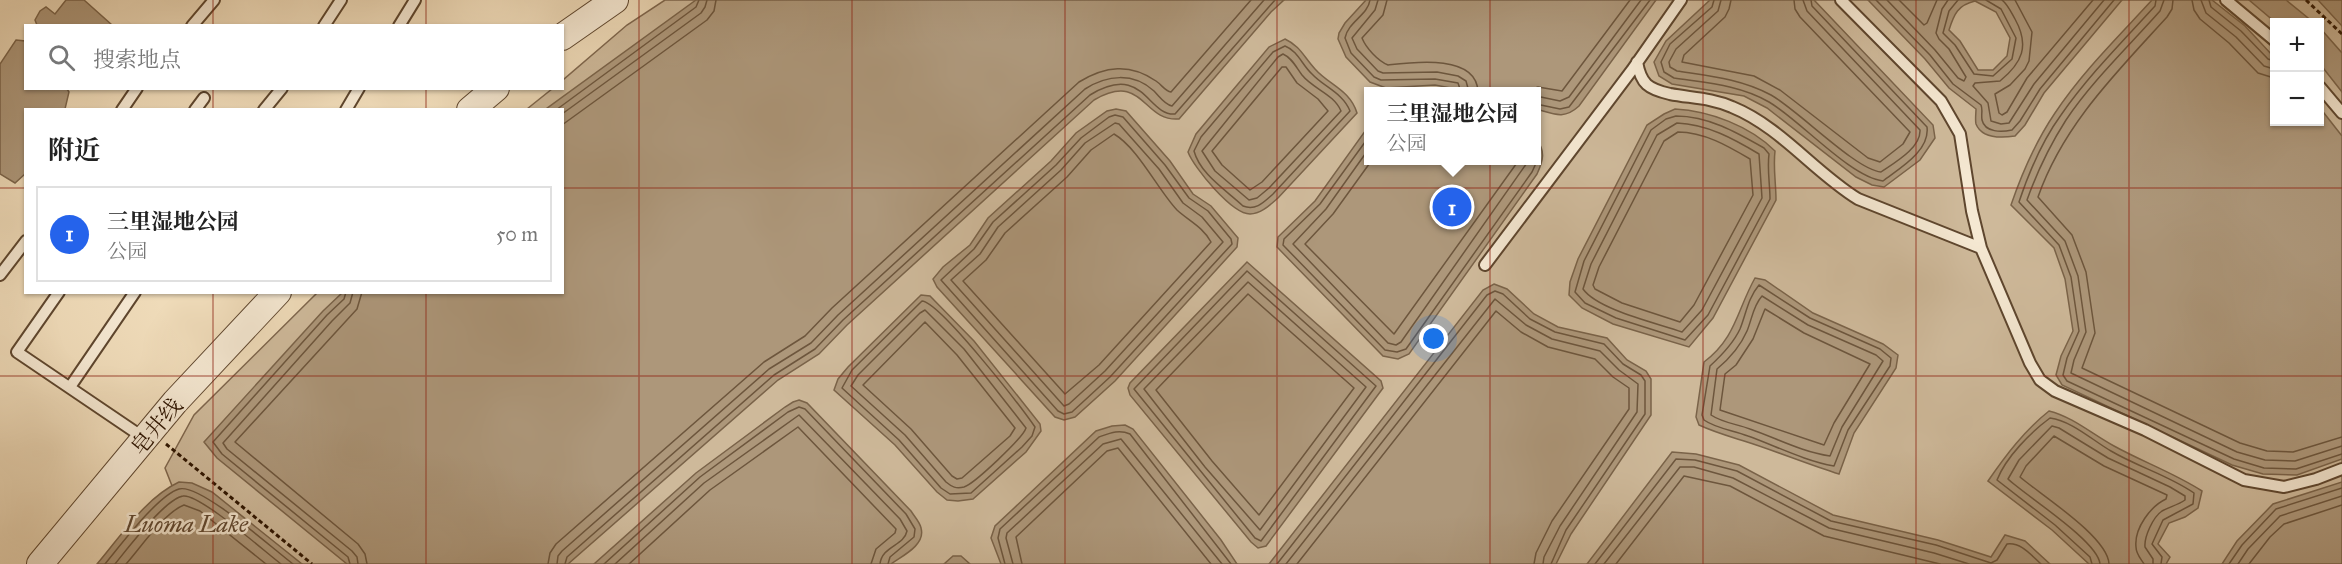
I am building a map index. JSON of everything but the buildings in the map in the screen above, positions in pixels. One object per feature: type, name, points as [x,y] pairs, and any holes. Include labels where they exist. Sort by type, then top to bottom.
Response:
[{"type":"street","points":[[564,36],[615,0]]},
{"type":"street","points":[[472,108],[494,90]]},
{"type":"street","name":"皂井线","points":[[40,564],[148,435],[276,294]]},
{"type":"lane","points":[[194,24],[214,0]]},
{"type":"lane","points":[[325,24],[340,0]]},
{"type":"lane","points":[[400,24],[415,0]]},
{"type":"lane","points":[[1485,265],[1681,0]]},
{"type":"lane","points":[[1841,0],[1941,101],[1952,117],[1960,134],[1972,210],[1981,248],[2030,363],[2040,380],[2055,391],[2145,430],[2244,480],[2284,486],[2316,479],[2342,469]]},
{"type":"lane","points":[[2226,0],[2270,37]]},
{"type":"lane","points":[[1637,62],[1640,79],[1649,86],[1660,91],[1702,97],[1733,107],[1760,122],[1842,189],[1858,199],[1981,248]]},
{"type":"lane","points":[[123,108],[136,90]]},
{"type":"lane","points":[[266,108],[280,90]]},
{"type":"lane","points":[[346,108],[358,90]]},
{"type":"lane","points":[[2324,93],[2342,113]]},
{"type":"lane","points":[[196,108],[204,98]]},
{"type":"lane","points":[[0,275],[24,244]]},
{"type":"lane","points":[[58,294],[17,352],[148,435]]},
{"type":"lane","points":[[70,387],[134,294]]},
{"type":"path","points":[[2306,0],[2342,34]]},
{"type":"path","points":[[148,435],[312,564]]},
{"type":"shaded area","points":[[665,0],[2342,0],[2342,564],[257,564],[178,501],[165,468],[194,415],[316,294],[564,294],[564,108],[528,108],[551,90],[564,90],[564,79],[627,25]]},
{"type":"water","points":[[66,0],[84,0],[111,24],[37,24],[35,20],[40,11],[46,7],[55,14]]},
{"type":"water","points":[[696,0],[1284,0],[1271,12],[1179,119],[1167,118],[1157,113],[1133,94],[1123,91],[1110,93],[1094,100],[847,325],[819,354],[778,380],[568,564],[347,564],[217,458],[204,442],[341,294],[564,294],[564,108],[547,108]]},
{"type":"water","points":[[1366,0],[1656,0],[1579,106],[1568,113],[1559,115],[1541,111],[1541,87],[1445,87],[1435,85],[1383,87],[1370,82],[1346,57],[1338,39],[1345,23]]},
{"type":"water","points":[[1710,0],[1814,0],[1933,125],[1935,138],[1920,160],[1884,187],[1872,185],[1856,177],[1767,108],[1744,96],[1672,84],[1659,76],[1654,62],[1666,41]]},
{"type":"water","points":[[1868,0],[2122,0],[2044,93],[2025,125],[2015,136],[1988,135],[1979,129],[1976,124],[1976,109],[1949,88],[1925,59]],"holes":[[[1975,1],[1996,12],[2010,38],[2007,56],[1993,70],[1978,70],[1960,41],[1949,30],[1957,11],[1969,3]]]},
{"type":"water","points":[[2152,0],[2212,0],[2245,26],[2270,53],[2270,126],[2324,126],[2324,113],[2342,136],[2342,459],[2297,475],[2263,474],[2232,465],[2062,385],[2056,375],[2061,356],[2073,331],[2065,279],[2054,248],[2011,205],[2030,158],[2055,113],[2114,41]]},
{"type":"water","points":[[2249,0],[2286,0],[2308,18],[2270,18]]},
{"type":"water","points":[[2318,0],[2342,0],[2342,26]]},
{"type":"water","points":[[2324,33],[2342,53],[2342,92],[2324,69]]},
{"type":"water","points":[[1285,39],[1298,48],[1321,75],[1344,93],[1354,105],[1357,113],[1278,198],[1262,211],[1250,214],[1234,207],[1214,189],[1188,152],[1196,134],[1269,47]]},
{"type":"water","points":[[16,40],[24,41],[24,90],[68,90],[69,92],[65,108],[24,108],[24,175],[15,183],[0,174],[0,64]]},
{"type":"water","points":[[1116,109],[1126,111],[1170,161],[1193,194],[1211,206],[1238,238],[1237,247],[1115,381],[1075,417],[1064,420],[1055,417],[937,287],[933,279],[943,267],[970,245],[988,218],[1051,161],[1076,133],[1107,111]]},
{"type":"water","points":[[1675,109],[1702,113],[1729,121],[1754,134],[1775,151],[1776,200],[1713,318],[1689,347],[1613,324],[1582,308],[1569,295],[1570,282],[1578,259],[1647,125]]},
{"type":"water","points":[[1364,133],[1364,165],[1540,165],[1537,174],[1409,354],[1398,359],[1383,356],[1277,247],[1278,237],[1315,201]]},
{"type":"water","points":[[1247,262],[1381,381],[1383,388],[1266,546],[1258,548],[1130,395],[1128,388],[1130,383]]},
{"type":"water","points":[[1755,278],[1765,280],[1813,313],[1883,344],[1898,355],[1896,368],[1854,433],[1839,474],[1699,425],[1696,417],[1704,362],[1723,343],[1735,323]]},
{"type":"water","points":[[1494,284],[1507,289],[1534,314],[1558,327],[1607,338],[1627,360],[1646,371],[1651,379],[1651,415],[1571,534],[1556,564],[1269,564],[1483,290]]},
{"type":"water","points":[[921,295],[930,296],[974,341],[1040,424],[1041,431],[1026,452],[973,499],[947,500],[895,445],[834,390],[838,379],[848,367]]},
{"type":"water","points":[[799,400],[807,403],[911,511],[921,528],[922,534],[917,545],[891,564],[594,564],[696,473],[785,407]]},
{"type":"water","points":[[2049,411],[2074,422],[2114,446],[2202,491],[2198,508],[2185,517],[2169,523],[2158,544],[2170,557],[2166,564],[2089,564],[2052,530],[1988,481],[2016,444]]},
{"type":"water","points":[[1125,425],[1133,429],[1221,540],[1237,564],[1001,564],[991,538],[995,526],[1096,431]]},
{"type":"water","points":[[1672,452],[1696,454],[1739,465],[1833,515],[1938,540],[1991,557],[2005,535],[2025,541],[2050,564],[1587,564]]},
{"type":"water","name":"Luoma Lake","points":[[179,482],[192,483],[212,492],[302,564],[97,564],[144,508]]},
{"type":"water","points":[[2342,482],[2342,564],[2222,564],[2237,541],[2273,504]]},
{"type":"water","points":[[953,556],[961,556],[970,564],[944,564]]},
{"type":"place","name":"三里湿地公园","points":[[1452,207]]}]
